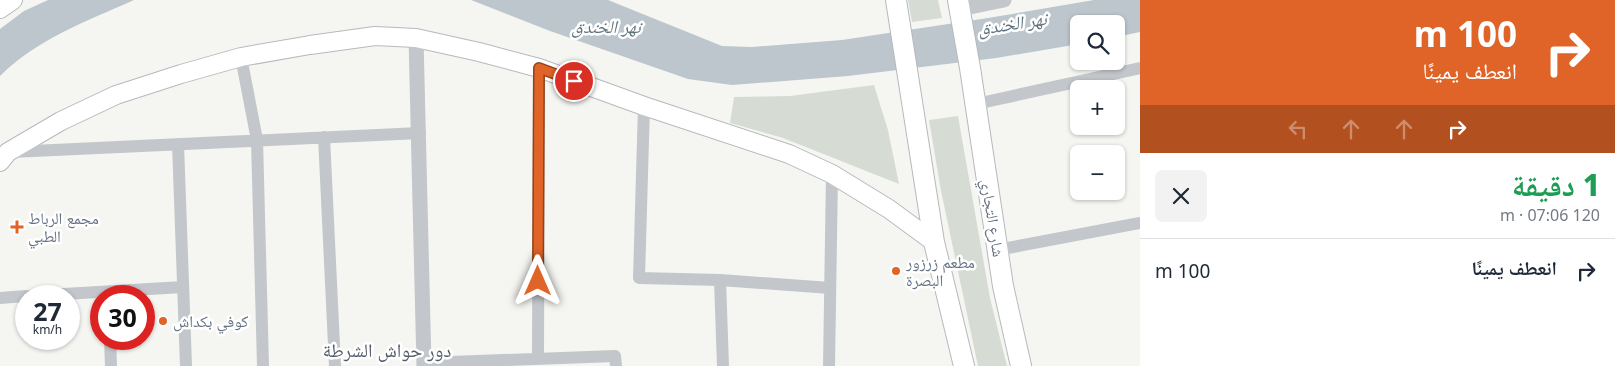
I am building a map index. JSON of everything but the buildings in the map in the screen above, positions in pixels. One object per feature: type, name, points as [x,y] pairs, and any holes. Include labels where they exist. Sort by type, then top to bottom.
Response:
[{"type":"main road","points":[[0,9],[13,0]]},
{"type":"main road","name":"شارع التجاري","points":[[959,5],[1003,286],[1021,366]]},
{"type":"main road","points":[[897,8],[934,242],[964,366]]},
{"type":"main road","points":[[4,157],[61,121],[116,95],[181,74],[241,57],[310,45],[375,36],[416,38],[539,68],[644,106],[789,154],[832,174],[889,209],[934,242]]},
{"type":"street","points":[[959,5],[1004,0]]},
{"type":"street","points":[[416,38],[420,133],[424,364],[615,356],[616,366]]},
{"type":"street","points":[[241,57],[257,140],[263,366]]},
{"type":"street","points":[[538,359],[539,68]]},
{"type":"street","points":[[976,104],[1140,68]]},
{"type":"street","points":[[644,106],[639,278],[720,280],[830,288]]},
{"type":"street","points":[[4,157],[178,144],[420,133]]},
{"type":"street","points":[[324,137],[335,366]]},
{"type":"street","points":[[178,144],[186,366]]},
{"type":"street","points":[[829,366],[832,174]]},
{"type":"street","points":[[998,250],[1140,223]]},
{"type":"street","points":[[720,280],[722,366]]},
{"type":"street","points":[[155,290],[183,287]]},
{"type":"street","points":[[0,298],[15,297]]},
{"type":"street","points":[[110,350],[110,366]]},
{"type":"shaded area","points":[[908,0],[938,0],[942,18],[912,22]]},
{"type":"shaded area","points":[[874,85],[888,130],[899,184],[783,138],[730,123],[734,97],[790,96]]},
{"type":"shaded area","points":[[958,116],[990,298],[1007,366],[978,366],[941,191],[929,120]]},
{"type":"water","points":[[48,0],[134,0],[46,41],[14,63],[0,76],[0,29],[24,11]]},
{"type":"water","name":"نهر الخندق","points":[[471,0],[608,0],[722,46],[752,47],[842,40],[1094,0],[1140,0],[1140,32],[1125,35],[1125,15],[1070,15],[1070,46],[996,58],[848,76],[732,85],[688,79],[550,31]]},
{"type":"place","name":"مجمع الرباط الطبي","points":[[17,227]]},
{"type":"place","name":"مطعم زرزور البصرة","points":[[896,271]]},
{"type":"place","name":"كوفي بكداش","points":[[163,321]]},
{"type":"district","name":"دور حواش الشرطة","points":[[387,350]]},
{"type":"route","points":[[538,281],[539,68],[574,81]]}]
